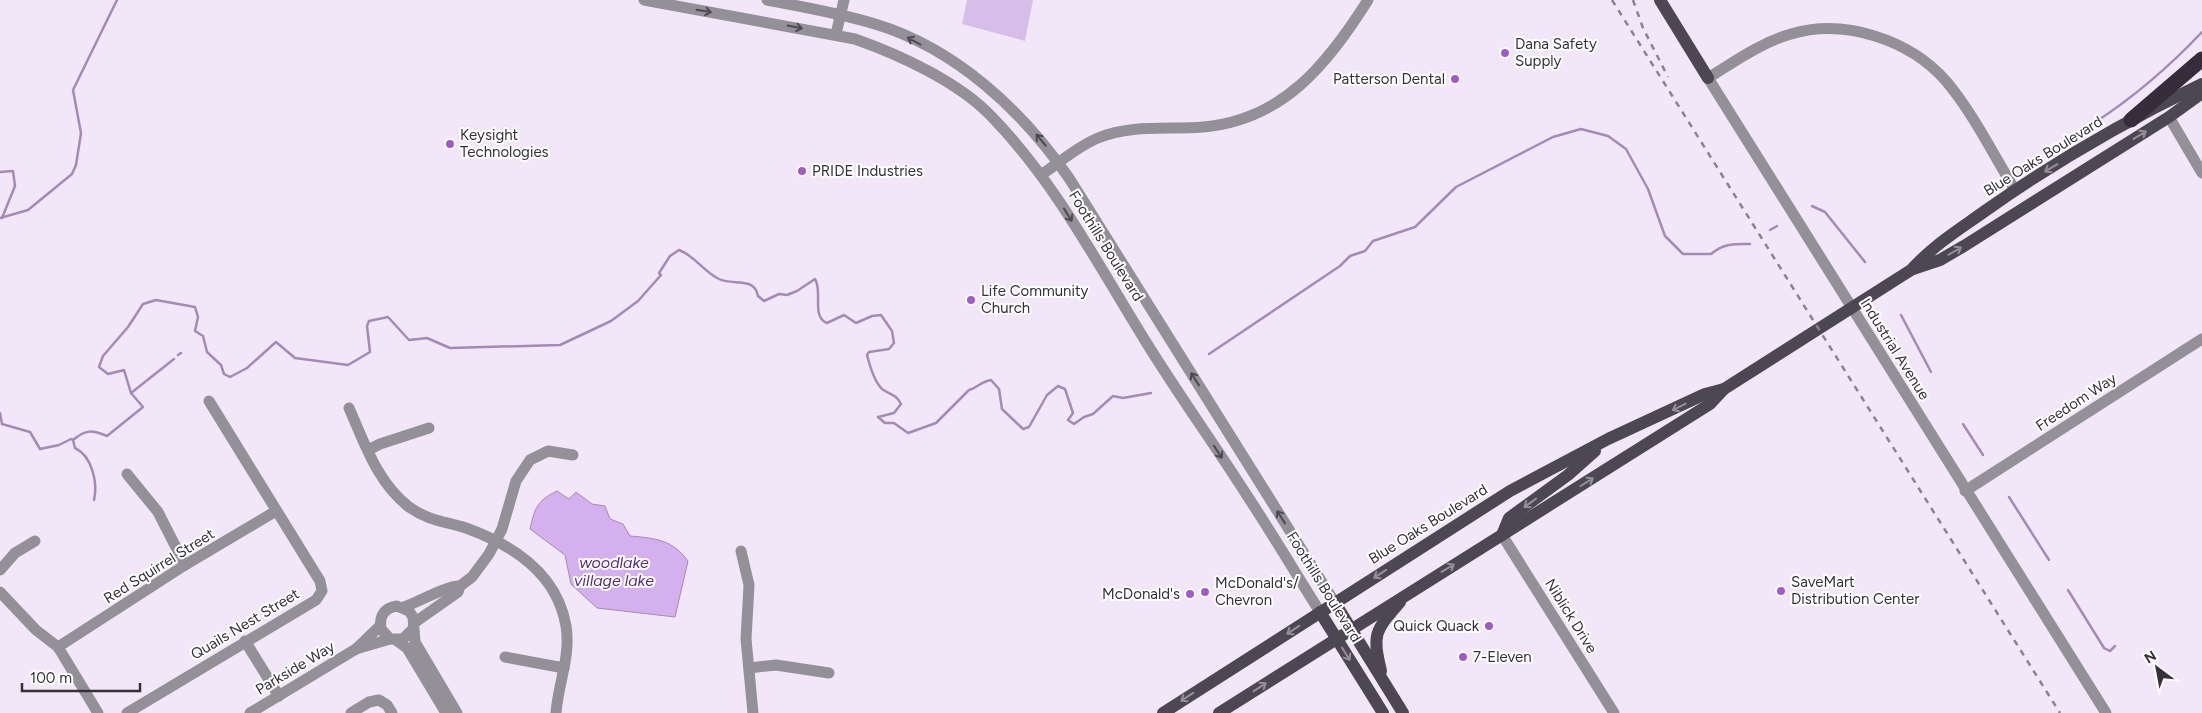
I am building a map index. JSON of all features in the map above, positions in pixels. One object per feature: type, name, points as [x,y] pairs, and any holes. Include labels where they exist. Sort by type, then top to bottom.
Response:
[{"type":"highway","points":[[2130,120],[2202,58]]},
{"type":"main road","name":"Industrial Avenue","points":[[1660,0],[1708,78]]},
{"type":"main road","name":"Blue Oaks Boulevard","points":[[1911,270],[1933,246],[2015,190],[2130,120],[2196,91],[2202,84]]},
{"type":"main road","points":[[2169,117],[2169,110],[2196,91]]},
{"type":"main road","name":"Blue Oaks Boulevard","points":[[1219,713],[1351,628],[1710,404],[1724,389],[1874,293],[1911,270],[1948,255],[2169,117]]},
{"type":"main road","name":"Blue Oaks Boulevard","points":[[1163,713],[1510,492],[1608,439],[1704,394],[1724,389]]},
{"type":"main road","points":[[1502,535],[1509,518],[1568,475],[1608,439]]},
{"type":"main road","points":[[1383,680],[1376,646],[1376,636],[1381,624],[1407,593]]},
{"type":"main road","name":"Foothills Boulevard","points":[[1335,603],[1403,713]]},
{"type":"main road","name":"Foothills Boulevard","points":[[1320,612],[1383,713]]},
{"type":"street","name":"Foothills Boulevard","points":[[644,0],[659,1],[836,34],[883,49],[965,95],[991,116],[1055,193],[1190,412],[1247,495],[1320,612]]},
{"type":"street","name":"Foothills Boulevard","points":[[767,0],[840,15],[899,33],[962,67],[1008,104],[1029,126],[1058,163],[1335,603]]},
{"type":"street","points":[[836,34],[844,0]]},
{"type":"street","points":[[1041,175],[1096,138],[1113,132],[1140,128],[1220,124],[1253,115],[1274,104],[1311,77],[1334,51],[1368,0]]},
{"type":"street","points":[[1708,78],[1758,46],[1792,33],[1845,29],[1884,39],[1909,50],[1945,80],[1957,96],[2015,190]]},
{"type":"street","name":"Industrial Avenue","points":[[1708,78],[1965,491],[2106,713]]},
{"type":"street","points":[[2169,117],[2202,173]]},
{"type":"street","name":"Freedom Way","points":[[1965,491],[2202,339]]},
{"type":"street","points":[[209,401],[276,511]]},
{"type":"street","points":[[349,408],[378,473],[388,487],[408,506],[432,520],[464,527],[524,556],[533,564],[555,594],[566,628],[564,668],[556,713]]},
{"type":"street","points":[[368,450],[380,444],[430,428]]},
{"type":"street","points":[[393,639],[403,639],[453,585],[460,586],[481,567],[496,542],[516,481],[530,460],[548,451],[574,454]]},
{"type":"street","points":[[127,474],[158,512],[185,565]]},
{"type":"street","name":"Red Squirrel Street","points":[[58,647],[185,565],[276,511]]},
{"type":"street","name":"Quails Nest Street","points":[[127,713],[316,600],[322,591],[320,581],[276,511]]},
{"type":"street","name":"Niblick Drive","points":[[1502,535],[1614,713]]},
{"type":"street","points":[[0,570],[15,553],[35,541]]},
{"type":"street","points":[[741,551],[749,585],[746,640],[753,713]]},
{"type":"street","points":[[0,592],[36,630],[58,647],[98,713]]},
{"type":"street","points":[[442,597],[385,610],[381,616],[380,626],[384,635],[407,648],[446,713]]},
{"type":"street","points":[[404,607],[409,611],[419,650],[457,713]]},
{"type":"street","name":"Parkside Way","points":[[250,713],[356,649],[380,626]]},
{"type":"street","name":"Parkside Way","points":[[356,649],[393,639]]},
{"type":"street","points":[[245,641],[278,696]]},
{"type":"street","points":[[505,657],[564,668]]},
{"type":"street","points":[[749,668],[776,665],[828,673]]},
{"type":"street","points":[[351,713],[368,702],[379,700],[387,705],[392,713]]},
{"type":"shaded area","points":[[967,0],[1033,0],[1025,41],[962,24]]},
{"type":"water","name":"woodlake village lake","points":[[557,491],[569,499],[576,492],[592,504],[605,506],[610,519],[623,524],[630,536],[663,541],[682,554],[688,561],[675,617],[597,608],[571,584],[565,555],[530,529],[538,506],[545,498]]},
{"type":"waterway","points":[[0,218],[28,210],[72,174],[76,165],[81,133],[73,90],[117,0]]},
{"type":"waterway","points":[[2094,123],[2151,81],[2202,32]]},
{"type":"waterway","points":[[1209,354],[1340,266],[1350,256],[1365,251],[1373,241],[1415,227],[1456,187],[1553,137],[1581,129],[1608,136],[1626,149],[1648,189],[1665,236],[1683,254],[1711,254],[1725,246],[1750,244]]},
{"type":"waterway","points":[[0,172],[13,171],[15,186],[2,218]]},
{"type":"waterway","points":[[1812,206],[1825,212],[1865,262]]},
{"type":"waterway","points":[[1770,230],[1777,226]]},
{"type":"waterway","points":[[0,413],[2,424],[30,432],[40,449],[73,440],[86,432],[107,436],[143,407],[131,393],[124,370],[108,374],[99,367],[103,356],[128,327],[143,304],[156,300],[195,307],[198,317],[195,331],[203,336],[207,352],[221,365],[224,374],[230,377],[247,368],[276,342],[295,358],[348,365],[370,352],[367,326],[369,321],[388,317],[409,340],[427,338],[450,348],[560,345],[611,321],[638,301],[661,275],[659,273],[670,256],[679,250],[690,256],[719,279],[752,286],[758,296],[764,301],[779,294],[787,295],[797,291],[815,279],[818,290],[819,315],[827,323],[844,315],[856,323],[872,316],[881,315],[892,331],[894,343],[889,349],[869,352],[867,355],[879,386],[895,396],[901,404],[894,413],[878,417],[885,423],[894,423],[908,433],[936,423],[969,390],[991,380],[999,389],[1002,409],[1023,429],[1029,427],[1047,395],[1058,386],[1065,389],[1073,413],[1068,420],[1074,424],[1084,417],[1093,414],[1113,396],[1123,398],[1151,393]]},
{"type":"waterway","points":[[1901,315],[1931,372]]},
{"type":"waterway","points":[[131,393],[174,359]]},
{"type":"waterway","points":[[1963,424],[1983,455]]},
{"type":"waterway","points":[[73,440],[75,448],[90,463],[95,486],[94,500]]},
{"type":"waterway","points":[[2009,497],[2049,560]]},
{"type":"waterway","points":[[2068,590],[2104,648],[2110,651],[2115,646]]},
{"type":"railway","points":[[1612,0],[2060,713]]},
{"type":"railway","points":[[1633,0],[1643,28],[1668,77]]},
{"type":"place","name":"Dana Safety Supply","points":[[1505,53]]},
{"type":"place","name":"Patterson Dental","points":[[1455,79]]},
{"type":"place","name":"Keysight Technologies","points":[[450,144]]},
{"type":"place","name":"PRIDE Industries","points":[[802,171]]},
{"type":"place","name":"Life Community Church","points":[[971,300]]},
{"type":"place","name":"SaveMart Distribution Center","points":[[1781,591]]},
{"type":"place","name":"McDonald's/ Chevron","points":[[1205,592]]},
{"type":"place","name":"McDonald's","points":[[1190,594]]},
{"type":"place","name":"Quick Quack","points":[[1489,626]]},
{"type":"place","name":"7-Eleven","points":[[1463,657]]}]
